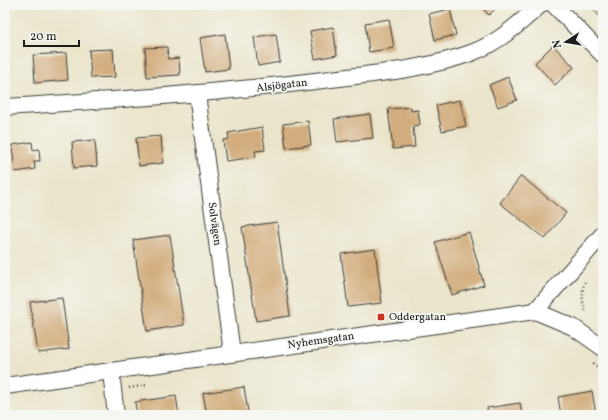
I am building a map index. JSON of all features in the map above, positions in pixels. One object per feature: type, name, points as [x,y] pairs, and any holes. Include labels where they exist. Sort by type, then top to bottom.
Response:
[{"type":"street","name":"Alsjögatan","points":[[5,107],[197,94],[261,88],[388,72],[448,60],[472,53],[491,44],[515,28],[540,5]]},
{"type":"street","points":[[554,5],[603,55]]},
{"type":"street","name":"Solvägen","points":[[197,94],[232,354]]},
{"type":"street","points":[[603,234],[535,311],[573,328],[603,348]]},
{"type":"street","name":"Nyhemsgatan","points":[[5,386],[535,311]]},
{"type":"street","points":[[111,372],[116,415]]},
{"type":"path","points":[[588,278],[584,284],[582,300],[585,312],[591,317]]},
{"type":"path","points":[[588,360],[603,372]]},
{"type":"path","points":[[124,389],[155,384]]},
{"type":"building","points":[[479,5],[499,5],[489,15]]},
{"type":"building","points":[[589,5],[603,5],[603,20]]},
{"type":"building","points":[[450,9],[456,35],[435,40],[429,14]]},
{"type":"building","points":[[389,19],[394,48],[369,52],[365,23]]},
{"type":"building","points":[[333,27],[337,55],[315,59],[310,31]]},
{"type":"building","points":[[225,34],[229,69],[205,72],[200,38]]},
{"type":"building","points":[[276,34],[280,62],[258,66],[254,37]]},
{"type":"building","points":[[553,45],[574,67],[555,85],[535,63]]},
{"type":"building","points":[[167,47],[168,59],[179,58],[180,75],[147,77],[145,48]]},
{"type":"building","points":[[113,49],[115,77],[91,78],[89,50]]},
{"type":"building","points":[[66,53],[68,80],[35,83],[33,55]]},
{"type":"building","points":[[508,77],[517,100],[498,107],[489,85]]},
{"type":"building","points":[[460,100],[466,126],[442,131],[436,105]]},
{"type":"building","points":[[411,107],[411,111],[418,110],[420,125],[413,126],[415,147],[393,149],[388,109]]},
{"type":"building","points":[[370,114],[373,138],[337,142],[334,119]]},
{"type":"building","points":[[308,121],[311,145],[286,148],[283,124]]},
{"type":"building","points":[[262,127],[265,150],[255,151],[256,157],[226,161],[223,140],[229,139],[228,133]]},
{"type":"building","points":[[161,136],[163,163],[139,166],[136,138]]},
{"type":"building","points":[[95,140],[97,166],[74,168],[72,142]]},
{"type":"building","points":[[32,142],[33,150],[39,149],[40,161],[34,161],[35,169],[15,172],[12,145]]},
{"type":"building","points":[[521,176],[566,213],[545,239],[500,203]]},
{"type":"building","points":[[277,222],[290,316],[256,321],[242,227]]},
{"type":"building","points":[[469,232],[484,285],[452,295],[435,242]]},
{"type":"building","points":[[170,235],[184,325],[147,331],[133,240]]},
{"type":"building","points":[[375,249],[382,303],[348,307],[341,254]]},
{"type":"building","points":[[62,298],[69,349],[38,353],[30,302]]},
{"type":"building","points":[[244,387],[248,412],[232,415],[207,415],[203,393]]},
{"type":"building","points":[[592,391],[596,415],[561,415],[558,397]]},
{"type":"building","points":[[176,396],[179,415],[137,415],[135,402]]},
{"type":"building","points":[[520,403],[522,415],[488,415],[487,408]]},
{"type":"building","points":[[453,411],[454,415],[431,415],[431,414]]},
{"type":"place","name":"Oddergatan","points":[[381,317]]}]
